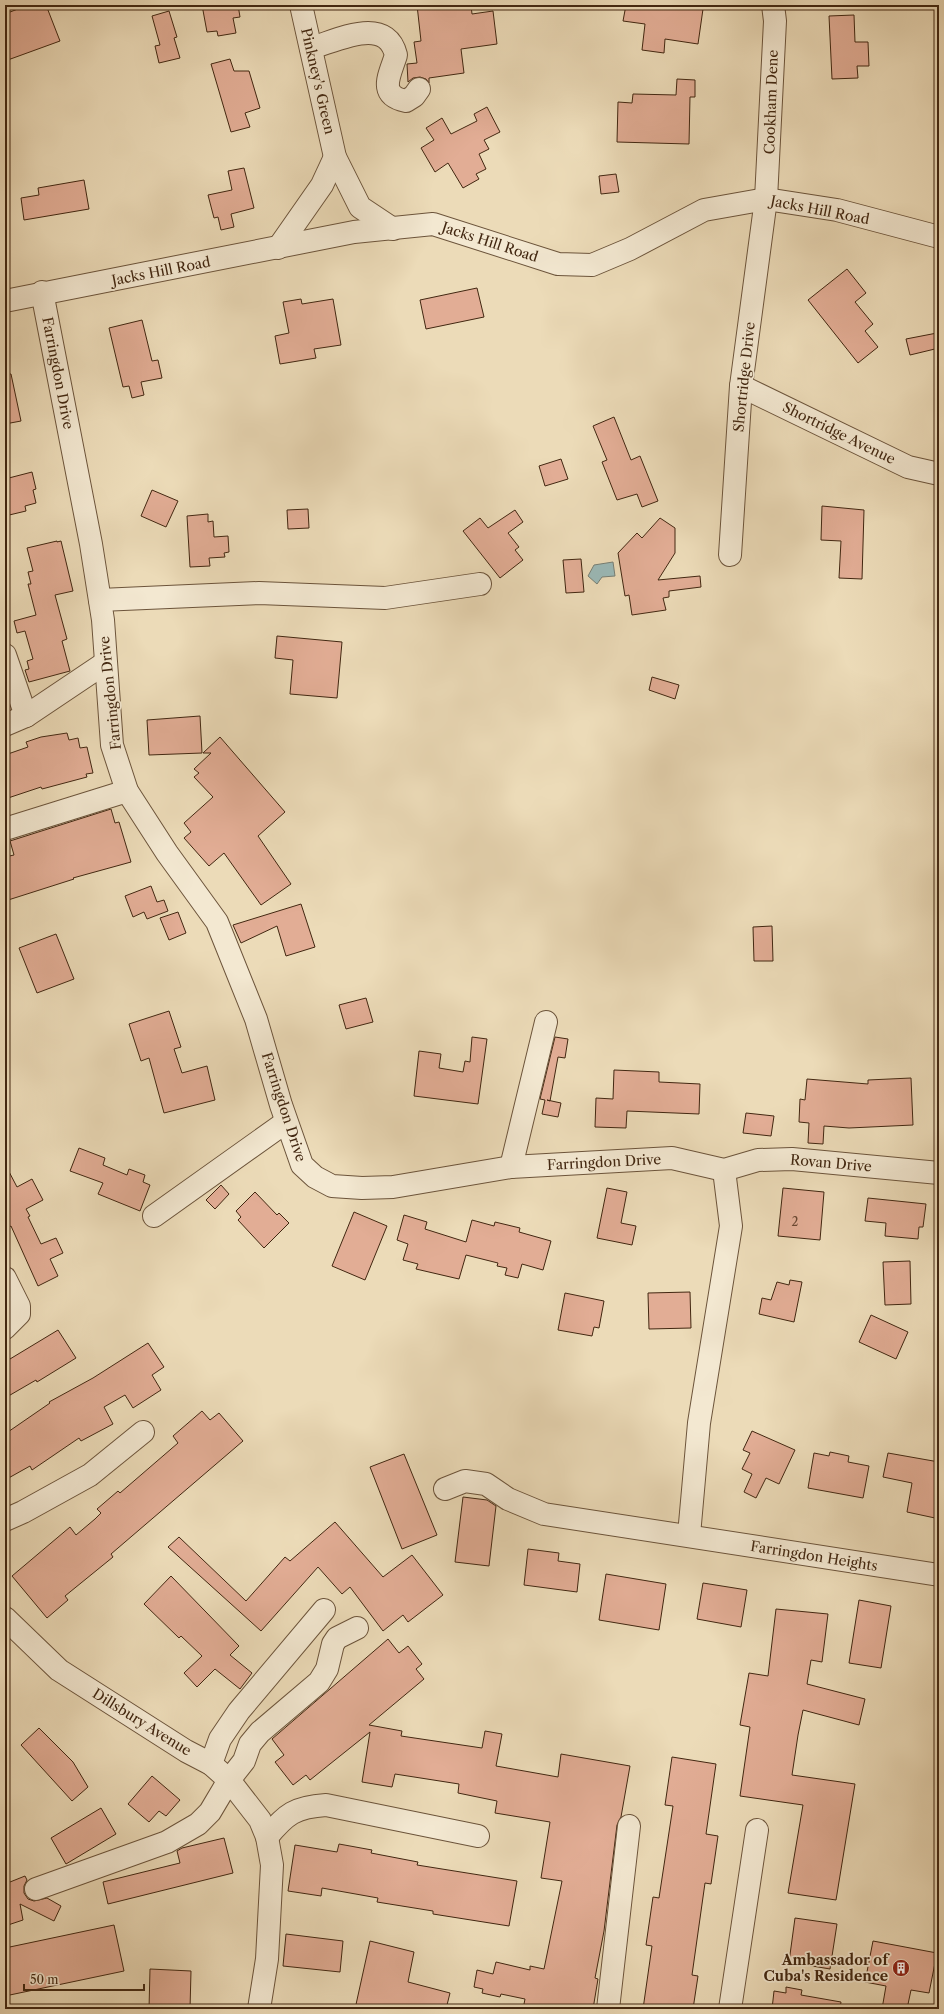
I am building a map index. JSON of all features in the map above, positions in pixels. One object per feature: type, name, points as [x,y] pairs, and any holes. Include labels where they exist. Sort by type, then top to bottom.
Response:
[{"type":"street","name":"Pinkney's Green","points":[[301,5],[335,158],[360,207],[393,229]]},
{"type":"street","name":"Cookham Dene","points":[[766,199],[775,21],[773,5]]},
{"type":"street","points":[[311,48],[361,33],[375,32],[390,40],[396,55],[388,81],[389,92],[396,99],[406,101],[414,96],[419,89]]},
{"type":"street","points":[[278,248],[322,185],[335,158]]},
{"type":"street","name":"Jacks Hill Road","points":[[5,301],[42,292],[278,248],[354,232],[433,224],[558,264],[592,265],[630,249],[704,210],[766,199],[837,210],[939,237]]},
{"type":"street","name":"Shortridge Drive","points":[[730,555],[741,386],[766,199]]},
{"type":"street","name":"Farringdon Drive","points":[[42,292],[90,536],[100,600],[112,745],[127,791],[167,853],[217,922],[256,1020],[286,1122],[302,1165],[315,1177],[332,1186],[362,1188],[393,1187],[511,1167],[672,1158],[724,1170]]},
{"type":"street","name":"Shortridge Avenue","points":[[741,386],[908,467],[939,474]]},
{"type":"street","points":[[100,600],[259,593],[385,598],[480,584]]},
{"type":"street","points":[[5,655],[26,716]]},
{"type":"street","points":[[5,724],[26,716],[105,663]]},
{"type":"street","points":[[5,829],[127,791]]},
{"type":"street","points":[[511,1167],[546,1022]]},
{"type":"street","points":[[154,1216],[286,1122]]},
{"type":"street","name":"Rovan Drive","points":[[724,1170],[758,1160],[792,1159],[939,1173]]},
{"type":"street","points":[[689,1535],[699,1423],[731,1226],[724,1170]]},
{"type":"street","points":[[5,1278],[20,1306],[19,1314],[5,1328]]},
{"type":"street","points":[[5,1520],[23,1512],[90,1475],[143,1432]]},
{"type":"street","name":"Farringdon Heights","points":[[445,1489],[465,1481],[486,1484],[508,1499],[544,1514],[689,1535],[939,1575]]},
{"type":"street","points":[[211,1764],[220,1739],[239,1711],[324,1610]]},
{"type":"street","name":"Dillsbury Avenue","points":[[5,1618],[59,1670],[186,1751],[211,1764],[229,1780],[260,1820],[267,1837],[272,1865],[267,1959],[259,2009]]},
{"type":"street","points":[[36,1889],[167,1842],[198,1824],[210,1812],[229,1780],[244,1761],[250,1744],[260,1732],[319,1682],[327,1669],[333,1644],[337,1638],[357,1628]]},
{"type":"street","points":[[267,1837],[283,1818],[306,1806],[326,1805],[478,1836]]},
{"type":"street","points":[[608,2009],[629,1826]]},
{"type":"street","points":[[730,2009],[757,1830]]},
{"type":"water","points":[[613,562],[615,576],[602,577],[597,584],[588,576],[594,565]]},
{"type":"building","points":[[28,5],[46,5],[60,41],[5,61],[5,14]]},
{"type":"building","points":[[202,5],[238,5],[240,17],[233,18],[236,33],[218,36],[217,31],[207,32]]},
{"type":"building","points":[[417,5],[471,5],[472,14],[493,11],[497,44],[461,49],[464,73],[429,78],[429,83],[426,79],[420,77],[413,78],[408,82],[407,64],[417,63],[414,42],[421,41]]},
{"type":"building","points":[[626,5],[676,5],[703,9],[698,44],[665,39],[664,53],[642,50],[645,24],[623,21]]},
{"type":"building","points":[[169,11],[177,37],[174,38],[180,58],[159,63],[155,46],[160,45],[152,16]]},
{"type":"building","points":[[854,15],[855,42],[868,42],[869,66],[857,66],[858,78],[832,79],[829,16]]},
{"type":"building","points":[[230,59],[234,71],[249,71],[260,108],[245,113],[250,127],[231,132],[211,64]]},
{"type":"building","points":[[677,79],[695,80],[695,97],[690,97],[689,144],[617,142],[618,102],[632,103],[633,94],[676,95]]},
{"type":"building","points":[[487,107],[500,132],[484,140],[489,149],[479,154],[486,169],[476,174],[479,179],[463,188],[448,163],[435,172],[421,148],[434,140],[426,128],[442,118],[451,134],[477,121],[474,114]]},
{"type":"building","points":[[244,168],[254,208],[231,214],[234,227],[221,230],[218,217],[214,218],[208,195],[232,190],[228,171]]},
{"type":"building","points":[[616,174],[619,192],[601,194],[599,176]]},
{"type":"building","points":[[84,180],[89,209],[24,220],[21,198],[39,195],[38,188]]},
{"type":"building","points":[[847,269],[866,293],[855,302],[873,324],[865,331],[878,347],[858,363],[808,300]]},
{"type":"building","points":[[477,288],[484,317],[426,329],[420,300]]},
{"type":"building","points":[[301,299],[302,304],[333,299],[341,345],[314,349],[316,358],[280,364],[275,336],[289,333],[283,302]]},
{"type":"building","points":[[142,320],[152,361],[158,360],[162,378],[141,382],[144,395],[132,398],[129,386],[123,387],[109,328]]},
{"type":"building","points":[[937,333],[939,348],[910,355],[906,339]]},
{"type":"building","points":[[5,374],[11,374],[21,421],[5,424]]},
{"type":"building","points":[[614,417],[631,460],[640,456],[658,501],[642,507],[637,494],[617,500],[602,462],[607,460],[593,426]]},
{"type":"building","points":[[561,459],[568,479],[545,486],[539,466]]},
{"type":"building","points":[[32,472],[36,489],[33,490],[36,503],[25,506],[26,511],[5,516],[5,479]]},
{"type":"building","points":[[152,490],[178,501],[166,527],[141,516]]},
{"type":"building","points":[[822,506],[864,510],[862,579],[839,578],[841,541],[821,540]]},
{"type":"building","points":[[308,509],[309,528],[288,529],[287,510]]},
{"type":"building","points":[[515,510],[523,522],[508,533],[519,547],[515,550],[523,560],[500,578],[463,531],[480,518],[488,528]]},
{"type":"building","points":[[208,514],[208,522],[213,521],[214,537],[228,536],[229,552],[224,553],[225,557],[209,558],[210,566],[190,567],[187,516]]},
{"type":"building","points":[[660,518],[675,528],[675,553],[658,580],[700,576],[701,587],[669,591],[669,597],[663,598],[666,610],[632,615],[629,595],[625,596],[618,553],[637,533],[642,538]]},
{"type":"building","points":[[61,541],[73,591],[55,595],[67,639],[62,641],[70,671],[29,682],[25,670],[29,669],[27,661],[33,659],[25,631],[17,633],[14,621],[36,615],[28,584],[31,584],[28,572],[33,571],[27,548]]},
{"type":"building","points":[[581,559],[584,592],[566,593],[563,560]]},
{"type":"building","points":[[277,636],[342,642],[337,698],[290,694],[293,660],[275,658]]},
{"type":"building","points":[[652,677],[679,685],[675,699],[649,690]]},
{"type":"building","points":[[200,716],[202,753],[149,755],[147,720]]},
{"type":"building","points":[[67,733],[69,740],[78,738],[80,748],[87,747],[93,773],[86,774],[87,777],[42,789],[41,787],[5,799],[5,755],[28,747],[26,742],[41,737]]},
{"type":"building","points":[[220,737],[285,812],[258,836],[291,884],[261,905],[224,853],[209,866],[184,838],[191,832],[184,823],[213,797],[194,777],[199,773],[194,769],[211,753],[203,753]]},
{"type":"building","points":[[111,809],[115,823],[119,822],[131,862],[73,878],[74,879],[5,901],[5,857],[14,855],[10,841]]},
{"type":"building","points":[[151,886],[157,902],[164,900],[168,911],[147,919],[144,912],[133,917],[125,896]]},
{"type":"building","points":[[301,904],[315,947],[286,956],[277,926],[241,943],[233,925]]},
{"type":"building","points":[[178,912],[186,933],[169,940],[160,918]]},
{"type":"building","points":[[772,926],[773,961],[754,961],[753,927]]},
{"type":"building","points":[[56,934],[74,979],[37,993],[19,948]]},
{"type":"building","points":[[366,998],[373,1022],[346,1029],[339,1005]]},
{"type":"building","points":[[169,1011],[181,1047],[174,1049],[182,1073],[207,1066],[215,1100],[164,1113],[149,1058],[141,1061],[129,1024]]},
{"type":"building","points":[[472,1037],[487,1039],[478,1104],[414,1096],[419,1051],[441,1054],[439,1068],[463,1072],[465,1061],[470,1062]]},
{"type":"building","points":[[555,1037],[568,1039],[565,1058],[558,1057],[550,1101],[561,1103],[558,1117],[542,1114],[545,1100],[540,1099]]},
{"type":"building","points":[[614,1070],[659,1072],[659,1082],[700,1084],[699,1114],[627,1111],[626,1128],[595,1127],[596,1098],[613,1099]]},
{"type":"building","points":[[911,1078],[913,1125],[849,1128],[824,1126],[823,1144],[808,1143],[809,1123],[799,1122],[800,1099],[805,1100],[807,1079],[868,1084],[868,1080]]},
{"type":"building","points":[[746,1113],[774,1116],[771,1136],[743,1133]]},
{"type":"building","points":[[79,1148],[105,1158],[103,1165],[127,1175],[129,1169],[145,1175],[143,1182],[150,1185],[140,1211],[98,1194],[103,1183],[70,1171]]},
{"type":"building","points":[[5,1164],[17,1187],[32,1179],[43,1200],[26,1209],[30,1216],[28,1217],[41,1244],[56,1238],[63,1253],[50,1259],[58,1276],[38,1286],[11,1226],[5,1229]]},
{"type":"building","points":[[221,1185],[229,1194],[215,1209],[206,1200]]},
{"type":"building","points":[[607,1188],[627,1192],[621,1223],[636,1226],[632,1245],[597,1238]]},
{"type":"building","points":[[783,1188],[824,1192],[820,1240],[778,1236]]},
{"type":"building","points":[[255,1192],[277,1215],[279,1213],[289,1223],[264,1248],[238,1220],[241,1217],[236,1211]]},
{"type":"building","points":[[868,1198],[926,1204],[923,1227],[919,1227],[918,1239],[885,1236],[886,1223],[865,1221]]},
{"type":"building","points":[[354,1212],[387,1226],[365,1280],[332,1266]]},
{"type":"building","points":[[404,1215],[427,1222],[425,1229],[466,1242],[472,1220],[494,1226],[495,1222],[520,1228],[519,1232],[551,1241],[543,1270],[522,1264],[518,1278],[505,1275],[507,1268],[497,1266],[498,1263],[466,1255],[459,1279],[416,1269],[418,1264],[403,1260],[408,1244],[397,1240]]},
{"type":"building","points":[[910,1261],[911,1304],[885,1305],[883,1262]]},
{"type":"building","points":[[790,1280],[802,1282],[794,1322],[759,1314],[762,1298],[771,1300],[777,1282],[789,1285]]},
{"type":"building","points":[[690,1292],[691,1328],[649,1329],[648,1293]]},
{"type":"building","points":[[565,1293],[604,1301],[599,1328],[594,1327],[592,1336],[558,1330]]},
{"type":"building","points":[[871,1315],[908,1332],[896,1359],[859,1342]]},
{"type":"building","points":[[58,1330],[76,1358],[37,1382],[36,1380],[5,1398],[5,1362]]},
{"type":"building","points":[[148,1343],[164,1367],[152,1375],[161,1390],[133,1408],[125,1395],[104,1407],[113,1424],[81,1441],[79,1438],[32,1470],[30,1466],[5,1480],[5,1434],[50,1403],[49,1402],[93,1378]]},
{"type":"building","points":[[202,1411],[210,1420],[219,1413],[243,1441],[111,1554],[113,1557],[65,1596],[68,1600],[47,1618],[12,1576],[70,1527],[76,1535],[95,1519],[101,1513],[97,1509],[118,1491],[120,1493],[178,1443],[173,1436]]},
{"type":"building","points":[[752,1431],[795,1450],[779,1484],[766,1478],[756,1498],[744,1492],[752,1474],[742,1469],[750,1453],[743,1450]]},
{"type":"building","points":[[830,1452],[849,1456],[848,1462],[869,1466],[863,1498],[808,1488],[814,1453],[829,1456]]},
{"type":"building","points":[[888,1453],[939,1462],[939,1497],[935,1518],[907,1512],[912,1483],[883,1477]]},
{"type":"building","points":[[404,1454],[437,1535],[402,1549],[370,1467]]},
{"type":"building","points":[[463,1497],[487,1500],[496,1506],[489,1566],[455,1562]]},
{"type":"building","points":[[335,1522],[383,1577],[412,1555],[443,1595],[408,1622],[403,1615],[383,1631],[350,1587],[342,1594],[318,1567],[261,1631],[168,1547],[179,1537],[246,1601],[285,1557],[290,1561]]},
{"type":"building","points":[[528,1549],[559,1553],[558,1561],[580,1564],[577,1592],[524,1585]]},
{"type":"building","points":[[606,1574],[666,1584],[659,1630],[599,1620]]},
{"type":"building","points":[[171,1576],[239,1646],[230,1655],[252,1673],[240,1689],[215,1669],[197,1687],[184,1673],[202,1656],[181,1636],[179,1638],[144,1604]]},
{"type":"building","points":[[703,1583],[747,1590],[741,1627],[697,1619]]},
{"type":"building","points":[[859,1600],[891,1606],[881,1668],[849,1663]]},
{"type":"building","points":[[776,1609],[828,1614],[822,1662],[811,1660],[807,1684],[865,1699],[859,1725],[803,1710],[792,1775],[855,1784],[836,1900],[788,1893],[803,1805],[740,1796],[750,1727],[740,1725],[749,1673],[768,1676]]},
{"type":"building","points":[[388,1639],[399,1653],[408,1646],[422,1664],[416,1669],[424,1679],[369,1725],[402,1731],[401,1736],[482,1748],[485,1731],[502,1734],[496,1766],[558,1777],[561,1754],[630,1766],[621,1817],[617,1825],[604,1931],[595,1978],[598,1979],[593,2009],[523,2009],[525,1999],[501,1994],[500,1997],[482,1993],[483,1989],[474,1987],[477,1970],[493,1974],[496,1962],[530,1970],[530,1966],[544,1969],[562,1881],[541,1878],[550,1822],[495,1813],[497,1801],[458,1793],[459,1784],[395,1774],[392,1787],[362,1782],[370,1732],[310,1780],[306,1775],[293,1785],[275,1762],[284,1755],[272,1739]]},
{"type":"building","points":[[39,1728],[73,1762],[88,1787],[72,1801],[21,1745]]},
{"type":"building","points":[[672,1757],[716,1764],[706,1834],[718,1836],[711,1884],[705,1883],[692,1975],[698,1976],[693,2009],[643,2009],[652,1946],[646,1945],[653,1897],[659,1898],[673,1806],[665,1805]]},
{"type":"building","points":[[152,1776],[180,1800],[166,1816],[159,1811],[149,1822],[128,1804]]},
{"type":"building","points":[[101,1808],[116,1834],[66,1864],[51,1838]]},
{"type":"building","points":[[224,1838],[233,1873],[108,1904],[103,1882],[180,1863],[177,1851],[182,1848]]},
{"type":"building","points":[[339,1844],[372,1850],[371,1853],[418,1862],[417,1865],[517,1881],[509,1926],[433,1914],[433,1911],[377,1902],[378,1898],[322,1888],[321,1896],[288,1891],[295,1845],[337,1852]]},
{"type":"building","points":[[25,1876],[27,1880],[24,1886],[24,1893],[28,1899],[34,1901],[47,1898],[61,1906],[54,1921],[20,1904],[23,1920],[5,1926],[5,1884]]},
{"type":"building","points":[[795,1918],[837,1924],[830,1969],[789,1962]]},
{"type":"building","points":[[114,1925],[124,1971],[5,1996],[5,1948]]},
{"type":"building","points":[[286,1934],[343,1941],[340,1972],[283,1966]]},
{"type":"building","points":[[370,1941],[414,1952],[408,1982],[450,1993],[446,2009],[355,2009]]},
{"type":"building","name":"Ambassador of Cuba's Residence","points":[[873,1941],[937,1953],[929,1993],[911,1990],[907,2009],[882,2009],[886,1986],[865,1982]]},
{"type":"building","points":[[150,1969],[191,1971],[190,2009],[149,2009]]},
{"type":"building","points":[[786,1987],[802,1990],[801,1995],[841,2002],[840,2009],[772,2009],[774,1991],[786,1993]]},
{"type":"place","name":"Ambassador of Cuba's Residence","points":[[901,1968]]}]
